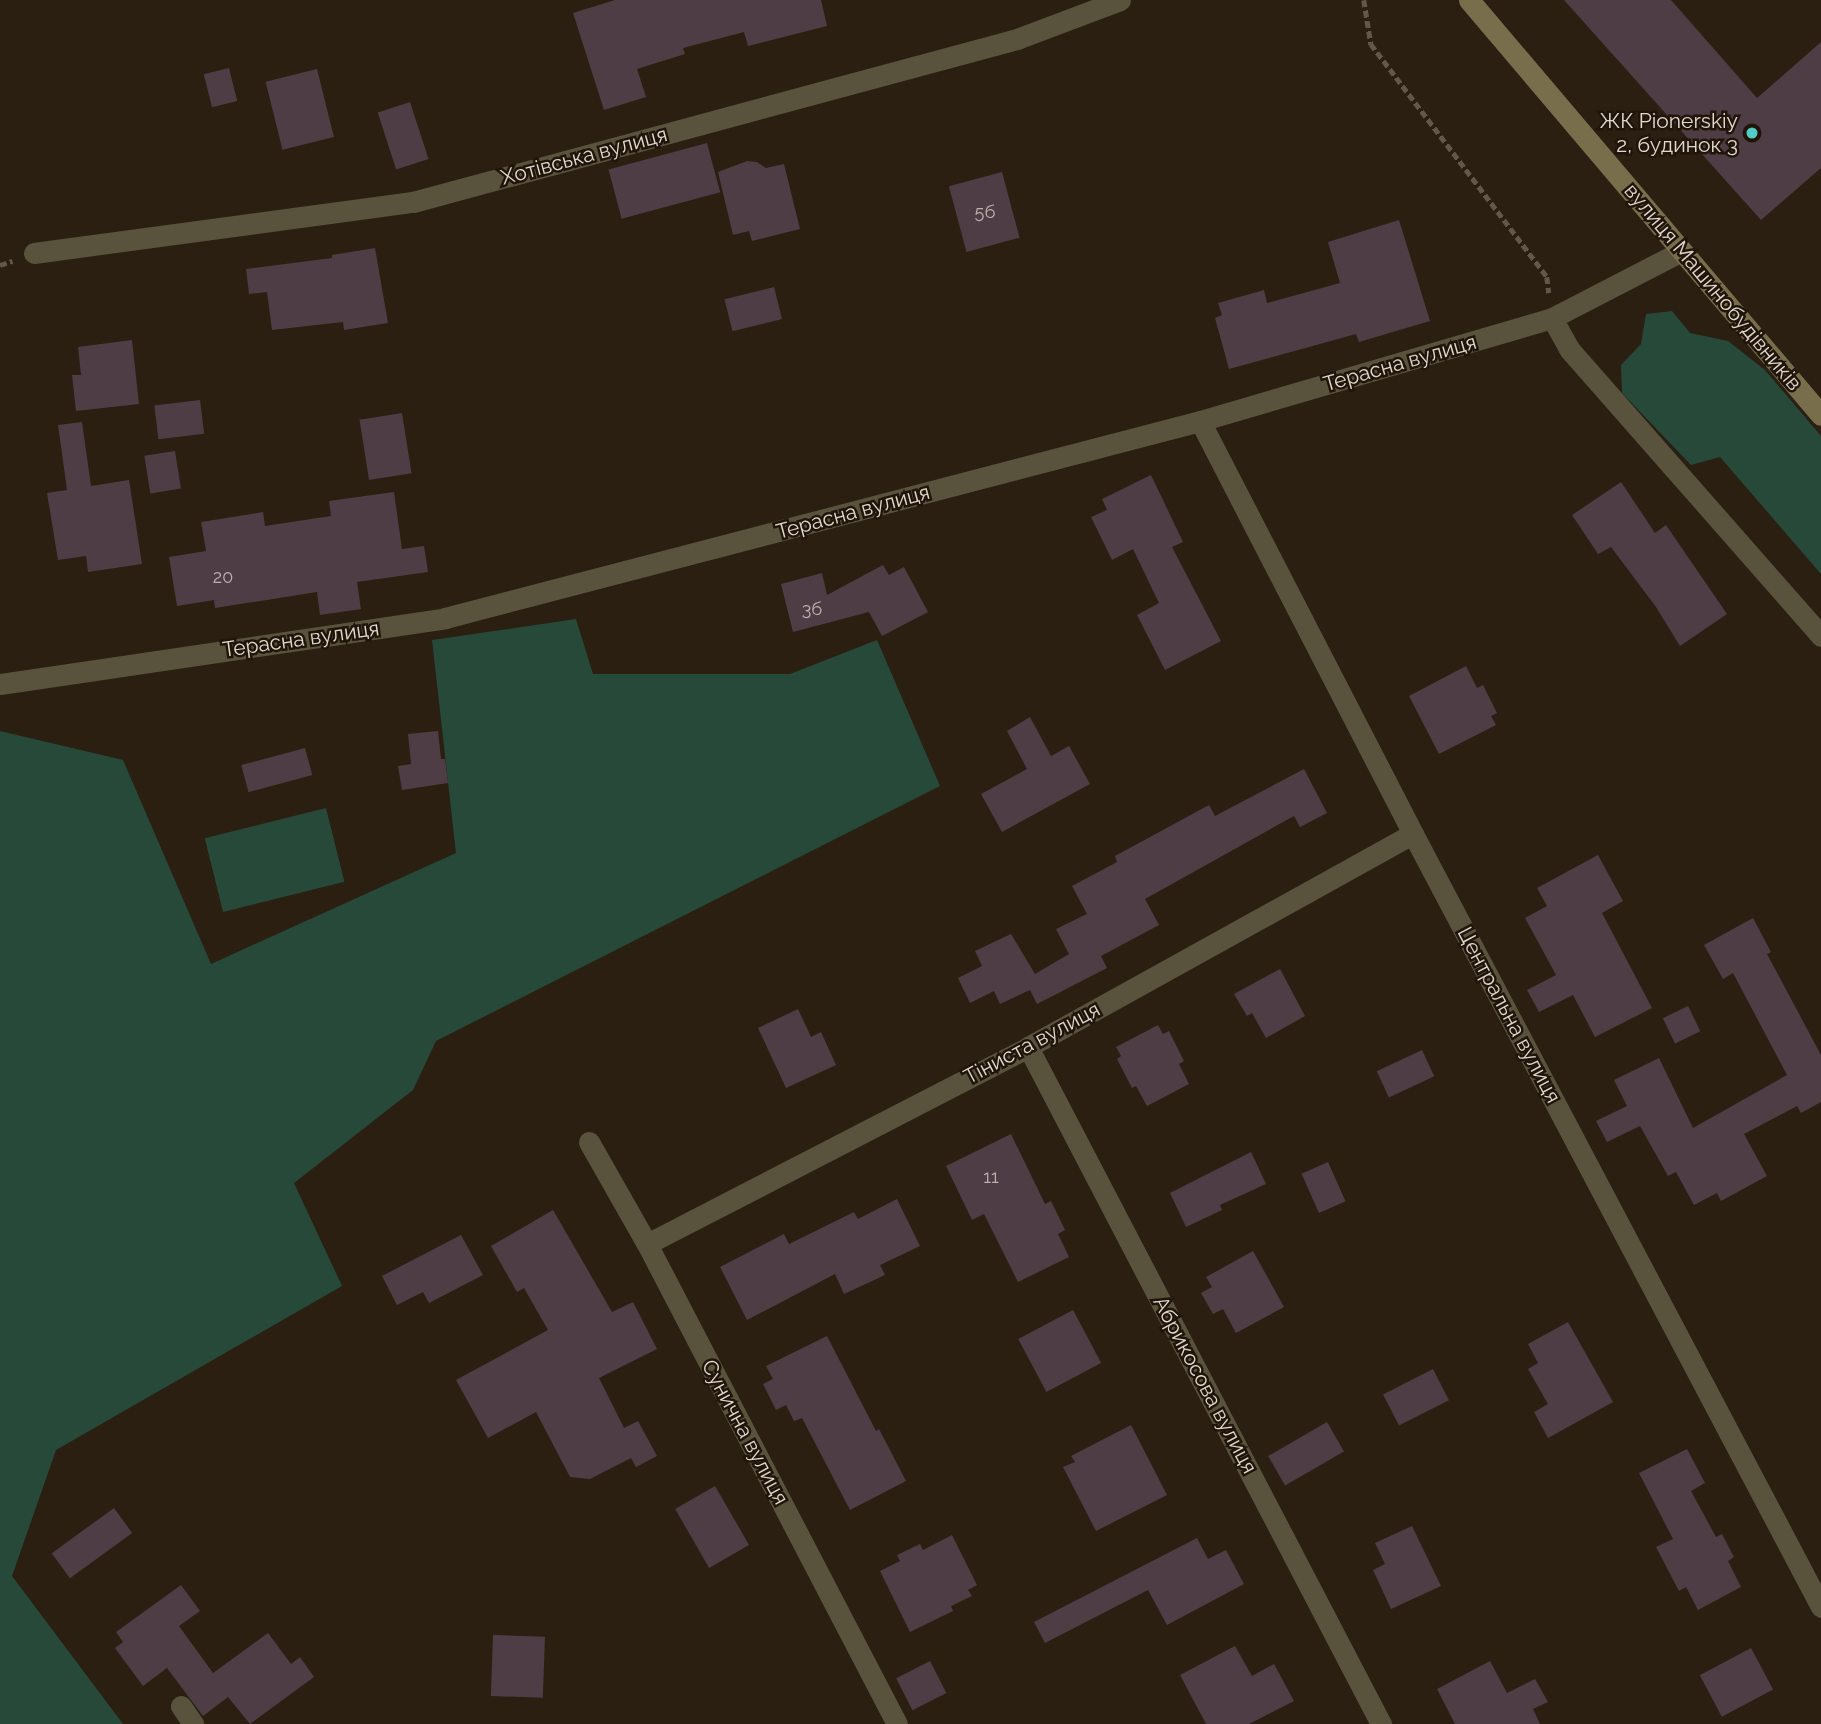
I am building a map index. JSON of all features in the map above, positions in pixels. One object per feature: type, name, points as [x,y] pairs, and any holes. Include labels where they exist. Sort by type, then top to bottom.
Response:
[{"type":"street","name":"Хотівська вулиця","points":[[34,253],[413,202],[1017,39],[1119,0]]},
{"type":"street","name":"вулиця Машинобудівників","points":[[1469,0],[1821,415]]},
{"type":"street","name":"Терасна вулиця","points":[[0,684],[445,618],[1200,421],[1552,318],[1682,251]]},
{"type":"street","points":[[1552,318],[1569,349],[1821,636]]},
{"type":"street","name":"Центральна вулиця","points":[[1200,421],[1413,834],[1821,1607]]},
{"type":"street","name":"Тіниста вулиця","points":[[647,1244],[1028,1046],[1413,834]]},
{"type":"street","name":"Абрикосова вулиця","points":[[1028,1046],[1381,1724]]},
{"type":"street","name":"Сунична вулиця","points":[[589,1142],[647,1244],[897,1724]]},
{"type":"street","points":[[181,1706],[193,1724]]},
{"type":"path","points":[[1364,0],[1371,44],[1547,277],[1552,318]]},
{"type":"green space","points":[[1672,311],[1690,333],[1728,341],[1765,370],[1821,436],[1821,574],[1720,457],[1691,465],[1622,393],[1621,365],[1641,344],[1646,314]]},
{"type":"green space","points":[[576,619],[593,674],[790,674],[877,640],[940,786],[436,1041],[413,1090],[294,1183],[342,1286],[56,1450],[12,1576],[123,1724],[0,1724],[0,731],[123,760],[211,964],[456,853],[432,640]]},
{"type":"green space","points":[[326,808],[344,882],[223,912],[205,838]]},
{"type":"building","points":[[615,0],[821,0],[827,26],[748,46],[744,32],[683,48],[685,54],[637,69],[646,97],[604,110],[573,13]]},
{"type":"building","name":"ЖК Pionerskiy 2, будинок 3","points":[[1564,0],[1671,0],[1757,98],[1821,42],[1821,168],[1761,220]]},
{"type":"building","points":[[229,68],[237,101],[212,107],[204,74]]},
{"type":"building","points":[[317,69],[334,137],[283,150],[266,82]]},
{"type":"building","points":[[410,102],[429,159],[396,170],[378,113]]},
{"type":"building","points":[[707,143],[720,192],[622,219],[608,169]]},
{"type":"building","points":[[747,161],[757,162],[766,168],[784,164],[800,229],[752,241],[749,231],[733,235],[718,172]]},
{"type":"building","points":[[1002,172],[1020,238],[966,252],[949,186]]},
{"type":"building","points":[[1399,220],[1430,321],[1359,342],[1356,334],[1229,369],[1215,318],[1222,315],[1218,303],[1264,290],[1267,303],[1340,283],[1328,242]]},
{"type":"building","points":[[375,248],[388,323],[344,330],[343,322],[272,330],[267,292],[249,294],[246,269],[332,258],[332,255]]},
{"type":"building","points":[[774,287],[782,319],[732,331],[725,299]]},
{"type":"building","points":[[132,340],[139,404],[76,411],[72,375],[81,375],[78,347]]},
{"type":"building","points":[[200,400],[204,434],[158,439],[154,406]]},
{"type":"building","points":[[402,413],[412,473],[369,480],[360,420]]},
{"type":"building","points":[[82,422],[91,486],[129,480],[142,564],[88,572],[86,556],[58,560],[47,493],[67,490],[58,425]]},
{"type":"building","points":[[175,451],[181,489],[150,493],[144,456]]},
{"type":"building","points":[[1151,475],[1183,542],[1172,547],[1221,641],[1165,670],[1137,615],[1159,603],[1133,549],[1112,560],[1091,517],[1107,510],[1102,499]]},
{"type":"building","points":[[1621,482],[1655,533],[1666,525],[1727,614],[1680,646],[1656,607],[1611,547],[1598,554],[1572,515]]},
{"type":"building","points":[[394,492],[402,549],[424,546],[428,572],[357,582],[361,609],[320,615],[317,592],[215,608],[214,600],[177,606],[169,557],[206,551],[201,522],[263,512],[265,526],[331,516],[329,501]]},
{"type":"building","points":[[883,565],[889,575],[904,567],[928,612],[882,636],[869,612],[793,632],[781,584],[822,573],[827,595]]},
{"type":"building","points":[[1466,666],[1477,688],[1483,685],[1497,713],[1491,716],[1496,725],[1439,754],[1409,696]]},
{"type":"building","points":[[1030,717],[1051,756],[1069,746],[1090,784],[1002,832],[981,794],[1027,769],[1007,731]]},
{"type":"building","points":[[438,731],[441,759],[445,759],[448,783],[402,790],[398,766],[411,764],[408,734]]},
{"type":"building","points":[[305,748],[312,775],[248,792],[241,765]]},
{"type":"building","points":[[1304,769],[1327,813],[1300,827],[1294,816],[1145,899],[1159,925],[1101,956],[1107,968],[1037,1004],[1030,990],[1000,1004],[994,991],[970,1003],[958,978],[982,966],[975,951],[1011,934],[1035,974],[1069,954],[1056,929],[1087,914],[1072,886],[1117,862],[1115,856],[1209,805],[1215,816]]},
{"type":"building","points":[[1598,855],[1623,901],[1602,913],[1652,1008],[1595,1037],[1573,995],[1539,1012],[1527,990],[1556,975],[1525,918],[1547,906],[1537,888]]},
{"type":"building","points":[[1753,918],[1771,952],[1767,954],[1821,1055],[1821,1102],[1801,1113],[1797,1106],[1744,1134],[1767,1176],[1721,1201],[1717,1193],[1694,1205],[1676,1172],[1668,1176],[1640,1126],[1607,1142],[1596,1121],[1627,1106],[1614,1080],[1659,1058],[1693,1128],[1787,1075],[1733,973],[1723,979],[1704,945]]},
{"type":"building","points":[[1280,969],[1305,1016],[1266,1038],[1252,1013],[1247,1016],[1234,994]]},
{"type":"building","points":[[1688,1006],[1700,1031],[1675,1043],[1663,1018]]},
{"type":"building","points":[[798,1009],[811,1037],[821,1032],[836,1065],[786,1088],[758,1028]]},
{"type":"building","points":[[1158,1025],[1163,1034],[1169,1031],[1184,1061],[1179,1064],[1189,1084],[1147,1106],[1136,1086],[1132,1088],[1117,1059],[1121,1056],[1116,1047]]},
{"type":"building","points":[[1422,1050],[1434,1076],[1389,1097],[1377,1071]]},
{"type":"building","points":[[1011,1134],[1045,1204],[1051,1201],[1065,1230],[1058,1234],[1069,1257],[1018,1282],[984,1214],[972,1220],[946,1166]]},
{"type":"building","points":[[1251,1152],[1266,1184],[1220,1205],[1222,1210],[1186,1227],[1170,1193]]},
{"type":"building","points":[[1328,1162],[1345,1201],[1319,1213],[1302,1174]]},
{"type":"building","points":[[897,1199],[920,1246],[880,1265],[885,1275],[844,1294],[835,1274],[747,1320],[720,1267],[784,1234],[789,1244],[854,1212],[858,1219]]},
{"type":"building","points":[[553,1210],[612,1312],[633,1302],[657,1349],[599,1378],[624,1428],[638,1421],[657,1456],[636,1467],[631,1458],[590,1479],[570,1477],[536,1412],[488,1438],[456,1380],[548,1330],[524,1288],[517,1292],[491,1246]]},
{"type":"building","points":[[461,1235],[483,1275],[429,1303],[423,1292],[397,1305],[382,1276]]},
{"type":"building","points":[[1253,1251],[1284,1307],[1236,1333],[1223,1309],[1213,1314],[1201,1293],[1212,1287],[1206,1277]]},
{"type":"building","points":[[1073,1310],[1101,1363],[1046,1392],[1018,1339]]},
{"type":"building","points":[[1568,1322],[1613,1402],[1548,1438],[1534,1412],[1548,1404],[1528,1369],[1538,1363],[1528,1344]]},
{"type":"building","points":[[827,1336],[876,1431],[879,1429],[906,1481],[850,1510],[802,1418],[794,1421],[786,1405],[776,1410],[763,1384],[773,1379],[766,1366]]},
{"type":"building","points":[[1433,1369],[1449,1400],[1399,1426],[1383,1394]]},
{"type":"building","points":[[1327,1422],[1344,1451],[1285,1485],[1268,1456]]},
{"type":"building","points":[[1131,1425],[1167,1495],[1096,1531],[1063,1467],[1075,1462],[1071,1456]]},
{"type":"building","points":[[1687,1449],[1705,1483],[1691,1491],[1716,1537],[1722,1534],[1734,1557],[1728,1561],[1741,1587],[1698,1610],[1686,1587],[1679,1591],[1656,1547],[1673,1539],[1639,1473]]},
{"type":"building","points":[[715,1486],[749,1545],[709,1568],[675,1509]]},
{"type":"building","points":[[114,1508],[132,1533],[70,1578],[52,1553]]},
{"type":"building","points":[[1412,1526],[1441,1586],[1391,1609],[1373,1570],[1385,1564],[1375,1543]]},
{"type":"building","points":[[952,1535],[977,1585],[968,1590],[972,1596],[951,1606],[953,1611],[910,1632],[880,1571],[900,1561],[897,1555],[920,1544],[923,1550]]},
{"type":"building","points":[[1197,1538],[1208,1559],[1226,1550],[1244,1584],[1167,1625],[1148,1590],[1045,1643],[1034,1622]]},
{"type":"building","points":[[181,1585],[200,1611],[179,1626],[213,1673],[268,1633],[291,1664],[300,1657],[314,1677],[250,1724],[228,1697],[203,1716],[167,1668],[143,1686],[115,1648],[123,1642],[116,1632]]},
{"type":"building","points":[[493,1635],[545,1637],[543,1698],[491,1696]]},
{"type":"building","points":[[1235,1646],[1252,1676],[1274,1664],[1294,1701],[1249,1724],[1206,1724],[1180,1675]]},
{"type":"building","points":[[1751,1648],[1773,1689],[1722,1717],[1700,1675]]},
{"type":"building","points":[[930,1661],[946,1693],[912,1710],[896,1678]]},
{"type":"building","points":[[1490,1661],[1507,1693],[1535,1679],[1548,1702],[1533,1709],[1540,1724],[1455,1724],[1437,1689]]},
{"type":"place","name":"ЖК Pionerskiy 2, будинок 3","points":[[1752,133]]}]
